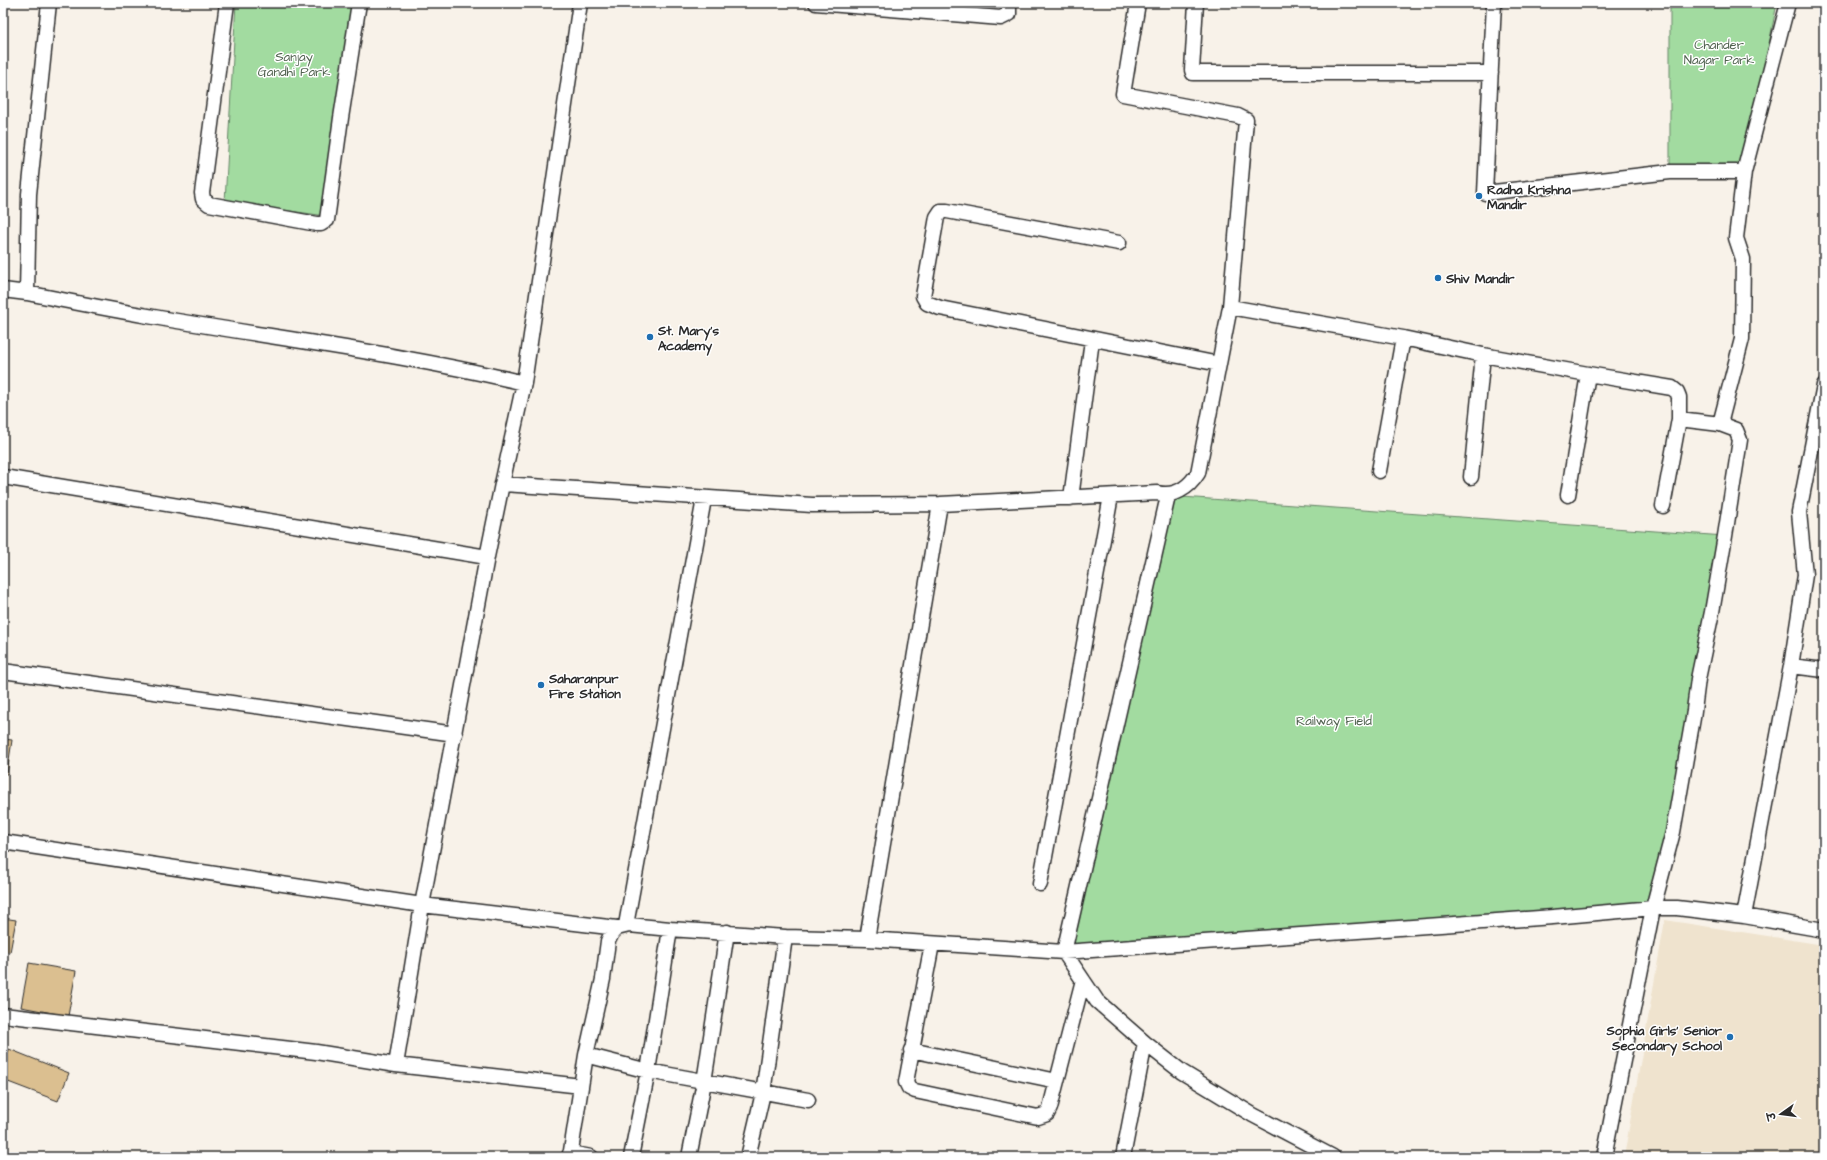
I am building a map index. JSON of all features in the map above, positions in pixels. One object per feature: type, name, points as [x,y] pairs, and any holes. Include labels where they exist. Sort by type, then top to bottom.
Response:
[{"type":"street","points":[[27,293],[29,194],[49,3]]},
{"type":"street","points":[[227,3],[202,193],[203,199],[210,204],[321,224],[327,220],[341,118],[360,3]]},
{"type":"street","points":[[396,1065],[422,905],[487,556],[524,383],[580,3]]},
{"type":"street","points":[[816,3],[926,7],[1001,18],[1009,14],[1009,3]]},
{"type":"street","points":[[502,484],[704,499],[812,505],[940,504],[1157,493],[1168,496],[1188,486],[1198,473],[1230,307],[1246,120],[1238,116],[1123,94],[1138,3]]},
{"type":"street","points":[[1196,3],[1193,73],[1492,73]]},
{"type":"street","points":[[1494,3],[1492,73],[1485,193],[1670,172],[1744,172]]},
{"type":"street","points":[[1720,424],[1742,339],[1743,259],[1736,238],[1744,172],[1788,3]]},
{"type":"street","points":[[1119,243],[947,211],[939,212],[923,292],[927,303],[940,308],[1092,340],[1219,364]]},
{"type":"street","points":[[3,290],[27,293],[148,316],[338,347],[524,383]]},
{"type":"street","points":[[1230,307],[1403,338],[1483,355],[1672,388],[1677,392],[1679,397],[1679,419],[1663,506]]},
{"type":"street","points":[[1379,471],[1403,338]]},
{"type":"street","points":[[1071,498],[1092,340]]},
{"type":"street","points":[[1471,477],[1483,355]]},
{"type":"street","points":[[1568,494],[1588,374]]},
{"type":"street","points":[[1744,916],[1791,666],[1805,575],[1799,512],[1824,385]]},
{"type":"street","points":[[1604,1157],[1653,908],[1673,832],[1694,718],[1698,679],[1716,589],[1740,440],[1736,430],[1720,424],[1679,419]]},
{"type":"street","points":[[3,477],[487,556]]},
{"type":"street","points":[[1040,884],[1111,496]]},
{"type":"street","points":[[1168,496],[1064,952],[1097,1001],[1144,1043],[1182,1072],[1253,1115],[1333,1157]]},
{"type":"street","points":[[591,1157],[570,1155],[586,1055],[603,979],[608,941],[612,933],[622,926],[704,499]]},
{"type":"street","points":[[867,940],[940,504]]},
{"type":"street","points":[[1791,666],[1824,670]]},
{"type":"street","points":[[3,671],[455,734]]},
{"type":"street","points":[[3,842],[422,905],[622,926],[785,937],[867,940],[1064,952],[1553,917],[1653,908],[1677,908],[1744,916],[1824,930]]},
{"type":"street","points":[[631,1157],[648,1071],[670,929]]},
{"type":"street","points":[[689,1157],[704,1082],[727,932]]},
{"type":"street","points":[[748,1157],[763,1093],[785,937]]},
{"type":"street","points":[[932,944],[906,1082],[909,1088],[1038,1117],[1047,1114],[1050,1108],[1083,980]]},
{"type":"street","points":[[3,1015],[316,1052],[396,1065],[581,1086]]},
{"type":"street","points":[[1123,1157],[1144,1043]]},
{"type":"street","points":[[912,1050],[1057,1081]]},
{"type":"street","points":[[586,1055],[648,1071],[808,1100]]},
{"type":"shaded area","points":[[1665,920],[1824,945],[1824,1157],[1624,1157]]},
{"type":"green space","name":"Sanjay Gandhi Park","points":[[236,3],[367,3],[326,216],[225,202]]},
{"type":"green space","name":"Chander Nagar Park","points":[[1670,3],[1777,3],[1744,172],[1670,172]]},
{"type":"green space","name":"Railway Field","points":[[1168,496],[1725,536],[1653,908],[1064,952]]},
{"type":"building","points":[[3,739],[12,740],[7,774],[3,774]]},
{"type":"building","points":[[3,918],[16,920],[10,952],[3,951]]},
{"type":"building","points":[[29,963],[76,971],[68,1016],[21,1007]]},
{"type":"building","points":[[9,1049],[69,1073],[58,1101],[3,1080],[3,1064]]},
{"type":"place","name":"Radha Krishna Mandir","points":[[1479,196]]},
{"type":"place","name":"Shiv Mandir","points":[[1438,278]]},
{"type":"place","name":"St. Mary's Academy","points":[[650,337]]},
{"type":"place","name":"Saharanpur Fire Station","points":[[541,685]]},
{"type":"place","name":"Sophia Girls' Senior Secondary School","points":[[1730,1037]]}]
